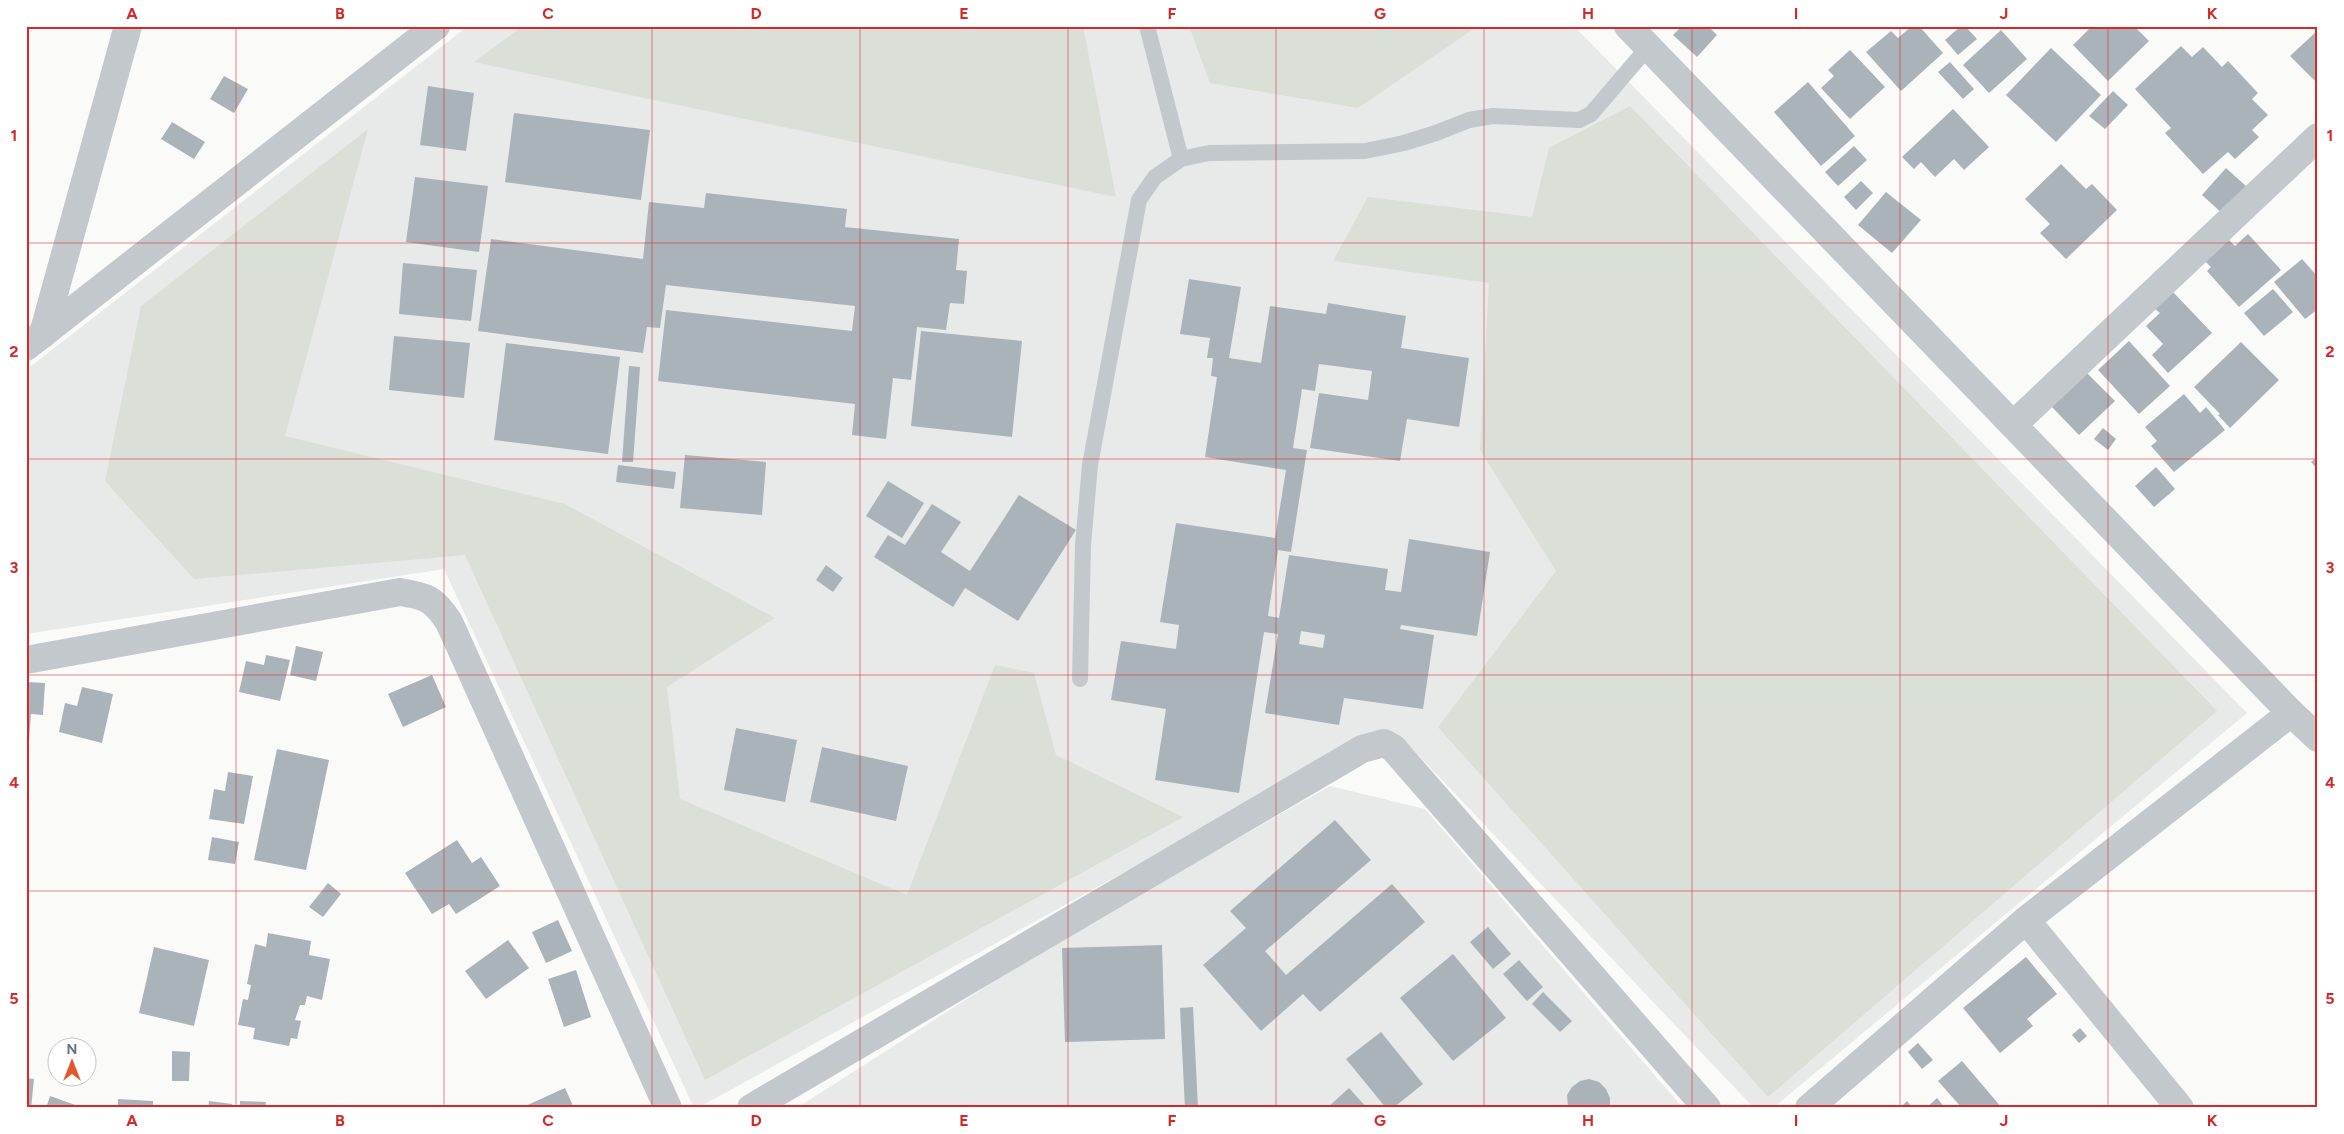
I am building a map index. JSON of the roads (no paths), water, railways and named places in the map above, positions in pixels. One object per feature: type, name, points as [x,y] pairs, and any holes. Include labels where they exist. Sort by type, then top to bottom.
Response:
[{"type":"street","points":[[34,341],[128,26]]},
{"type":"street","points":[[34,341],[436,26]]},
{"type":"street","points":[[1628,26],[2291,713],[2318,738]]},
{"type":"street","points":[[2014,426],[2318,137]]},
{"type":"street","points":[[26,660],[400,592],[420,595],[438,605],[449,622],[668,1108]]},
{"type":"street","points":[[1809,1108],[2026,920],[2291,713]]},
{"type":"street","points":[[751,1108],[1362,749],[1373,744],[1384,743],[1393,748],[1707,1108]]},
{"type":"street","points":[[2026,920],[2180,1108]]},
{"type":"lane","points":[[1147,26],[1182,159]]},
{"type":"lane","points":[[1080,679],[1083,545],[1090,465],[1140,200],[1156,178],[1182,159],[1209,153],[1365,151],[1404,143],[1470,120],[1492,116],[1579,120],[1591,114],[1649,46]]}]
